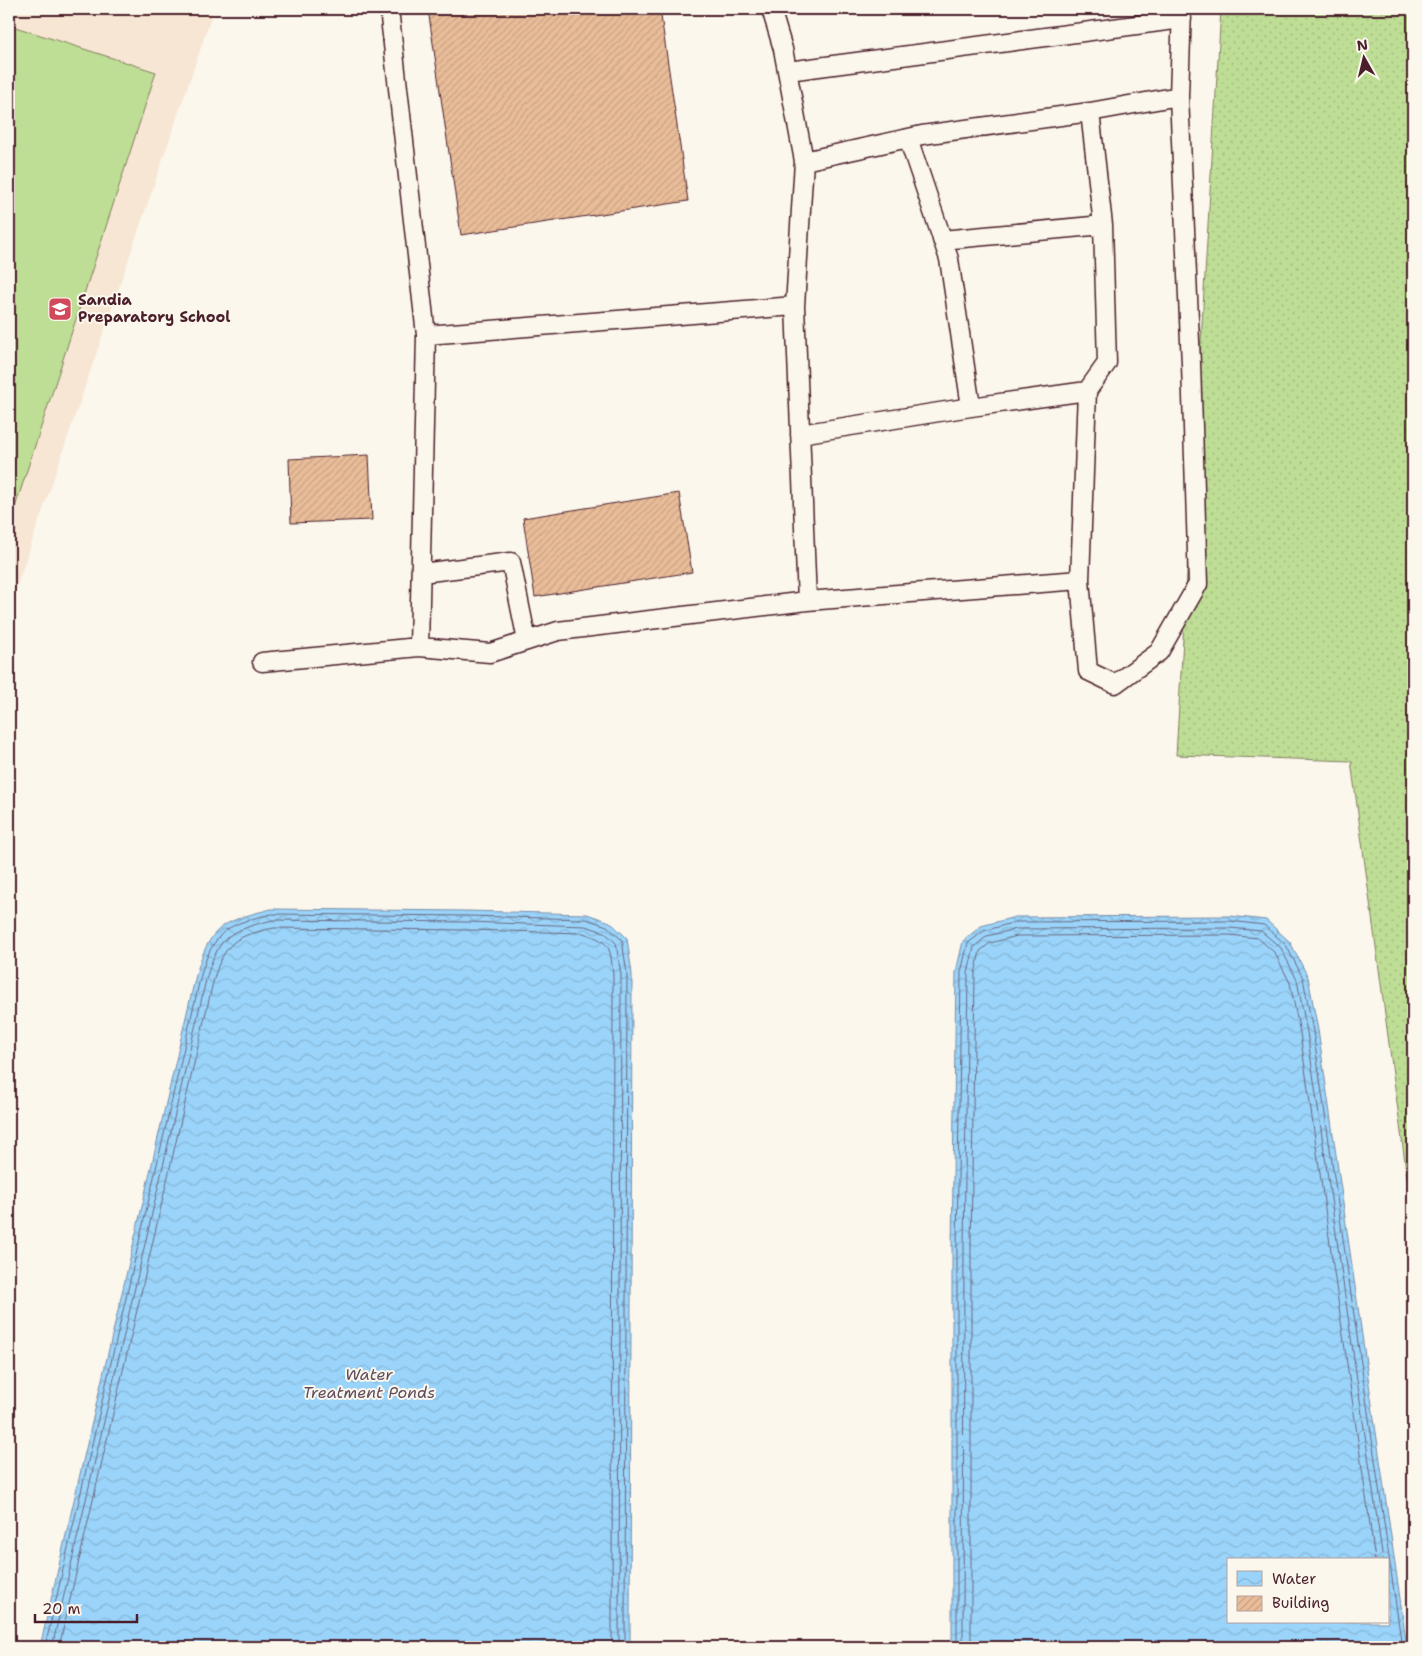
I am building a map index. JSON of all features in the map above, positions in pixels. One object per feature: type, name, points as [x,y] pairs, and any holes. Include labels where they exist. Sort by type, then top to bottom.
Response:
[{"type":"lane","points":[[389,9],[426,335],[419,647]]},
{"type":"lane","points":[[770,9],[783,49],[804,161],[795,306],[807,600]]},
{"type":"lane","points":[[788,72],[1182,14],[1179,96],[1191,354],[1198,584],[1160,652],[1115,684],[1088,671],[1080,580],[1087,392],[1107,363],[1103,225],[1090,112]]},
{"type":"lane","points":[[804,161],[922,135],[1090,112],[1179,96]]},
{"type":"lane","points":[[908,138],[949,259],[971,407]]},
{"type":"lane","points":[[942,240],[1103,225]]},
{"type":"lane","points":[[426,335],[795,306]]},
{"type":"lane","points":[[800,434],[971,407],[1087,392]]},
{"type":"lane","points":[[421,573],[511,562],[527,641]]},
{"type":"lane","points":[[262,662],[419,647],[490,653],[558,632],[807,600],[1080,580]]},
{"type":"shaded area","name":"Sandia Preparatory School","points":[[9,9],[214,9],[9,609]]},
{"type":"green space","points":[[1221,9],[1413,9],[1413,1222],[1351,761],[1176,755]]},
{"type":"green space","points":[[9,25],[156,72],[9,526]]},
{"type":"water","name":"Water Treatment Ponds","points":[[271,909],[587,914],[610,922],[627,938],[632,974],[630,1647],[40,1647],[196,975],[204,952],[215,933],[228,923]]},
{"type":"water","points":[[1230,916],[1266,920],[1290,942],[1308,977],[1318,1030],[1407,1647],[952,1647],[952,1247],[956,972],[963,941],[981,926],[1015,917]]},
{"type":"building","points":[[428,9],[660,9],[688,201],[461,235]]},
{"type":"building","points":[[369,455],[372,520],[291,523],[289,459]]},
{"type":"building","points":[[679,493],[692,572],[535,597],[523,518]]},
{"type":"place","name":"Sandia Preparatory School","points":[[60,309]]}]
